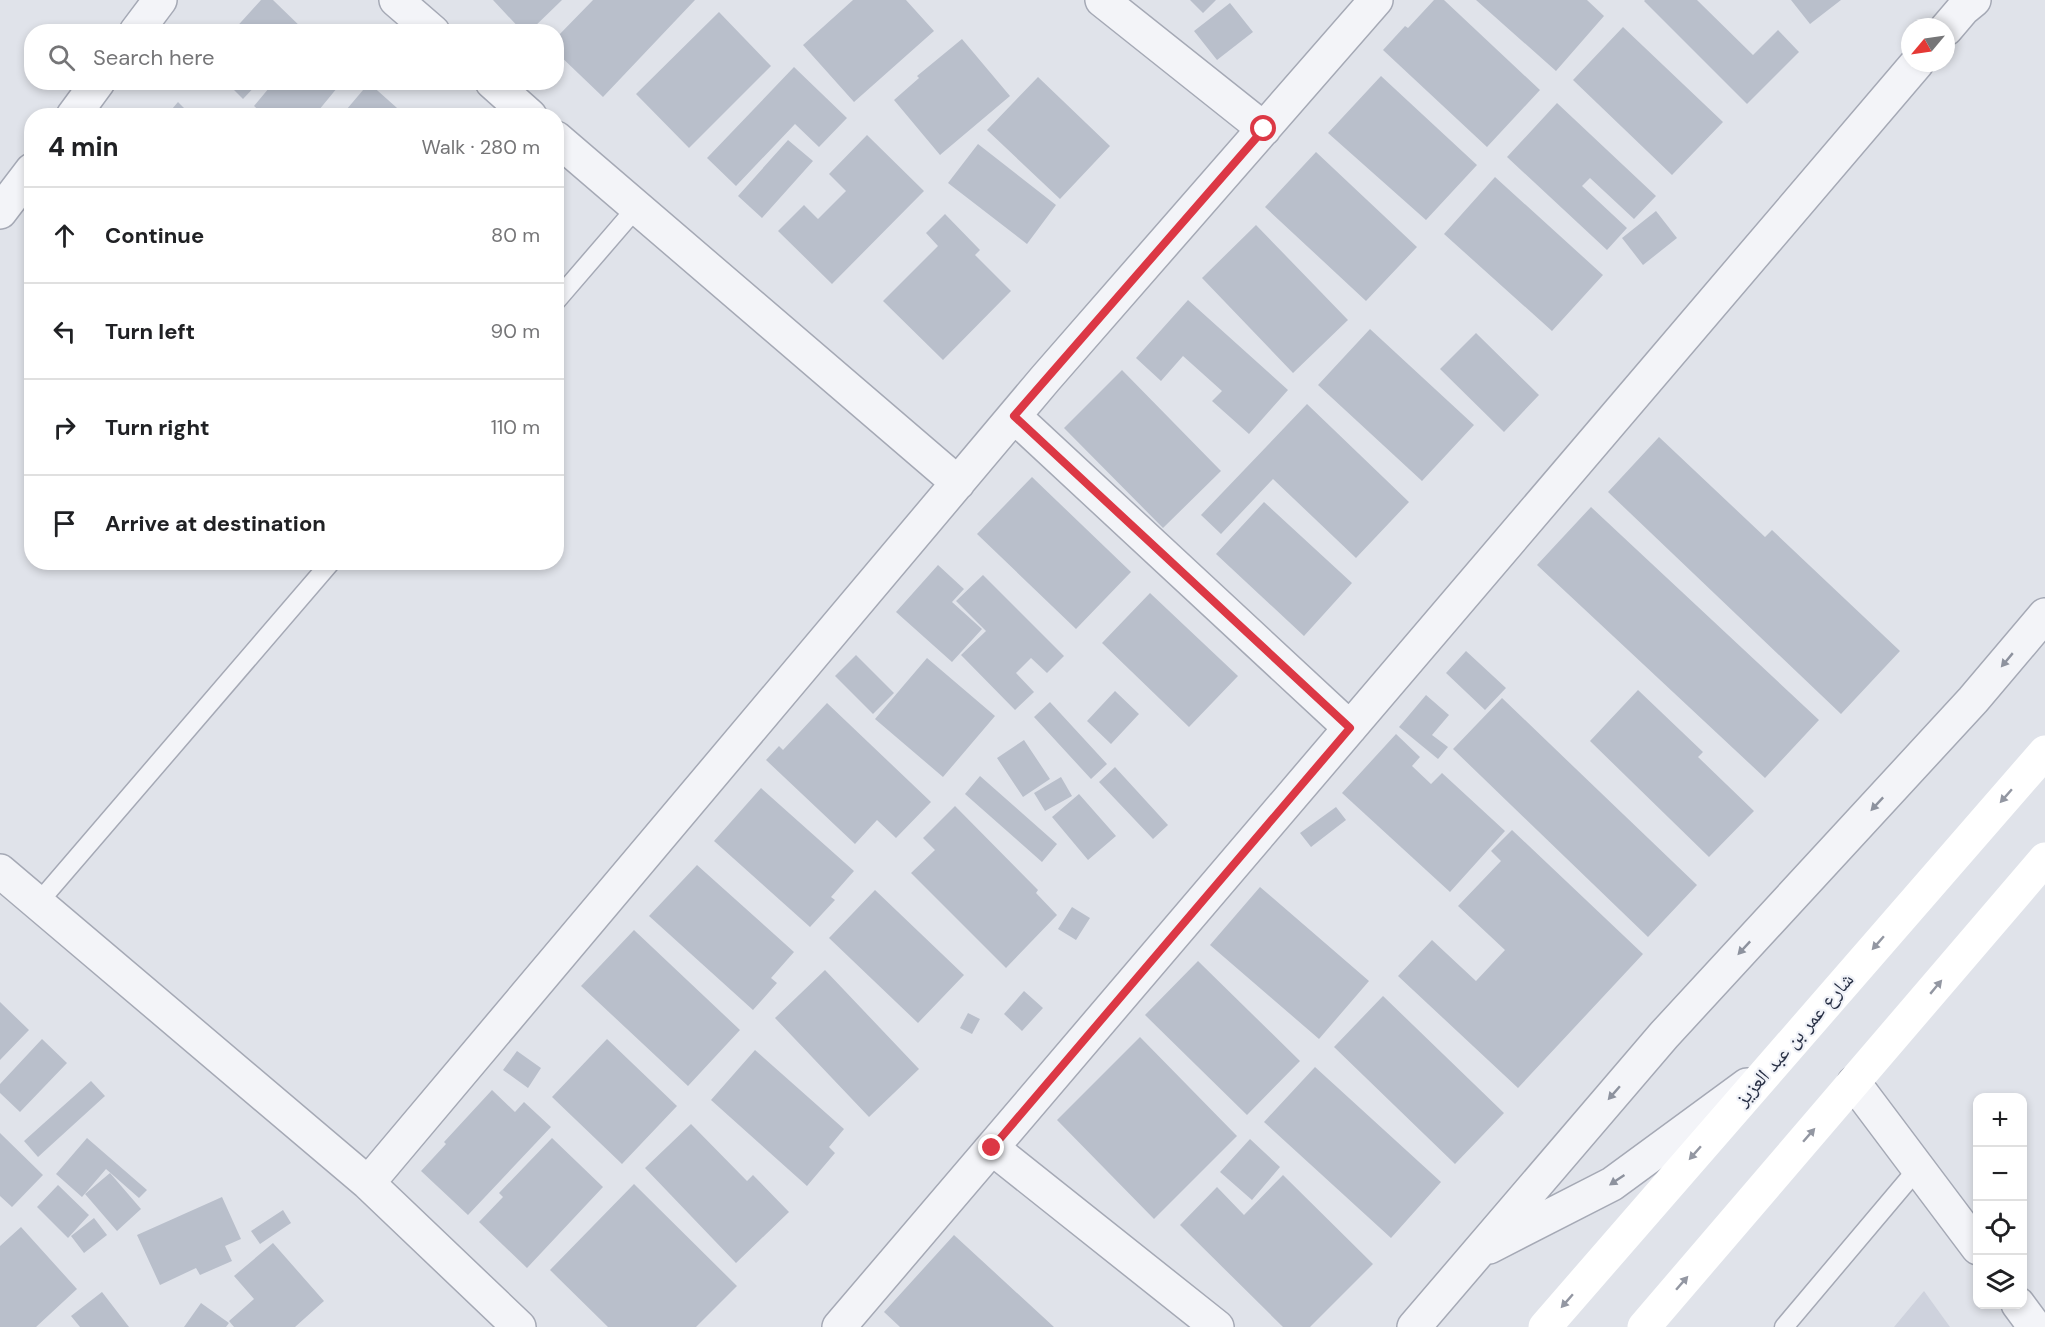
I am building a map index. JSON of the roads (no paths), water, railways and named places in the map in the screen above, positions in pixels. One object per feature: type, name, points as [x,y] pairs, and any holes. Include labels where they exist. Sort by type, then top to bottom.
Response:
[{"type":"main road","name":"شارع عمر بن عبد العزيز","points":[[1545,1327],[1765,1071],[2045,752]]},
{"type":"main road","points":[[1644,1327],[2045,859]]},
{"type":"street","points":[[142,24],[160,0]]},
{"type":"street","points":[[396,0],[424,24]]},
{"type":"street","points":[[1102,0],[1264,129]]},
{"type":"street","points":[[368,1183],[1014,416],[1376,0]]},
{"type":"street","points":[[1955,18],[1974,0]]},
{"type":"street","points":[[839,1327],[1909,72]]},
{"type":"street","points":[[79,108],[92,90]]},
{"type":"street","points":[[501,90],[522,108]]},
{"type":"street","points":[[564,145],[958,483]]},
{"type":"street","points":[[0,212],[24,180]]},
{"type":"street","points":[[1014,416],[1350,728]]},
{"type":"street","points":[[1414,1327],[1664,1035],[1973,700],[2045,615]]},
{"type":"street","points":[[0,871],[368,1183],[519,1327]]},
{"type":"street","points":[[1477,1254],[1612,1184],[1765,1071]]},
{"type":"street","points":[[1854,1083],[1919,1167],[1973,1242]]},
{"type":"street","points":[[992,1148],[1217,1327]]},
{"type":"street","points":[[2022,1309],[2035,1327]]},
{"type":"lane","points":[[564,292],[637,207]]},
{"type":"lane","points":[[38,903],[324,570]]},
{"type":"lane","points":[[1784,1327],[1919,1167]]}]
